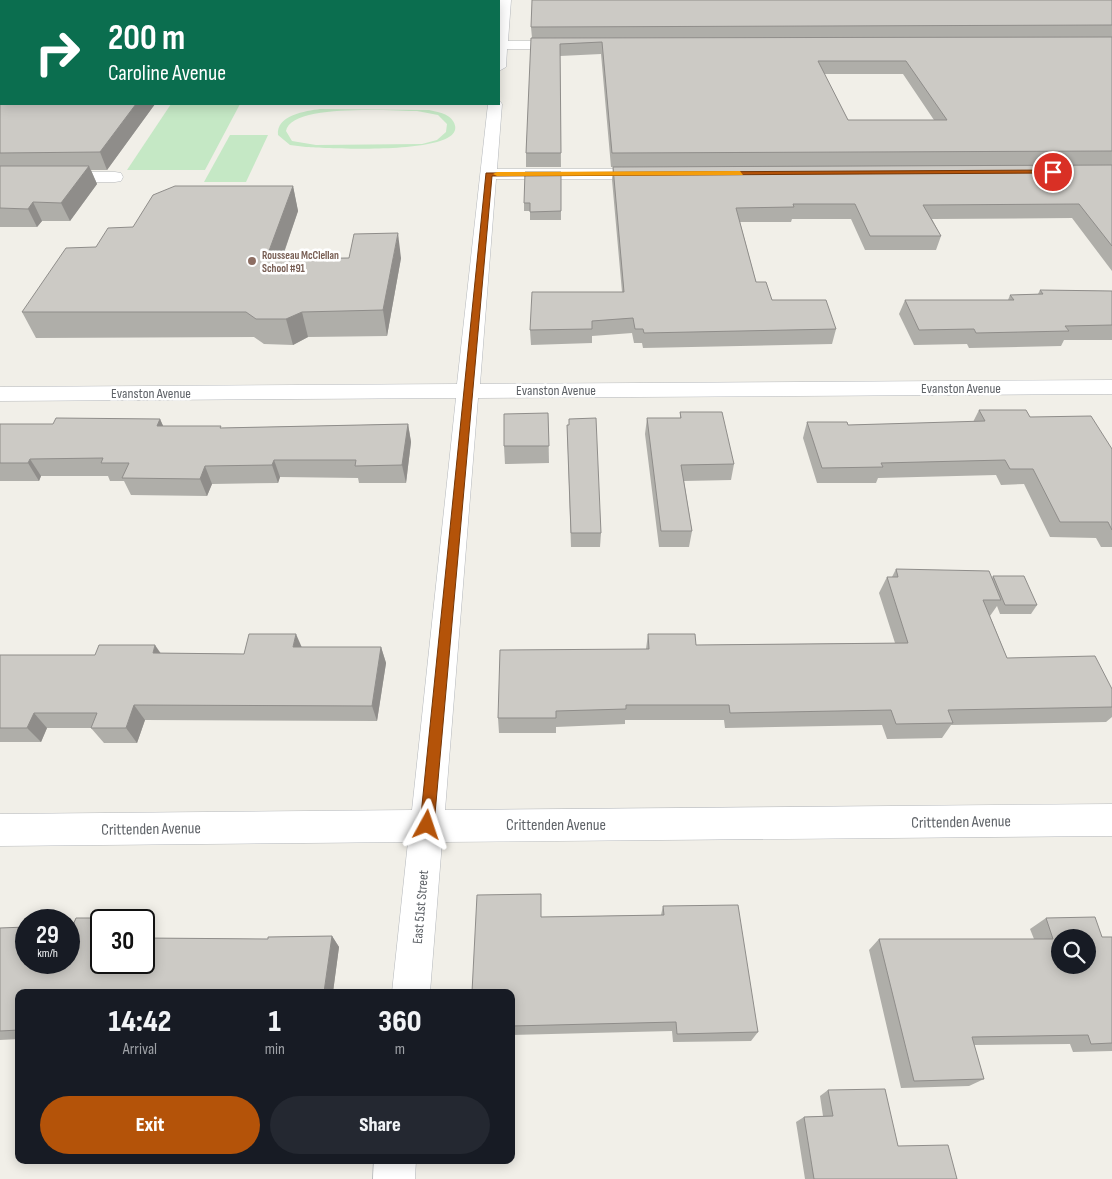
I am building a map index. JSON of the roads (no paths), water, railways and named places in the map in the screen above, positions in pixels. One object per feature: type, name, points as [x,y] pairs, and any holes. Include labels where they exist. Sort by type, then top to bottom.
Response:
[{"type":"street","points":[[505,0],[500,45],[580,45]]},
{"type":"street","name":"East 51st Street","points":[[411,989],[495,105]]},
{"type":"street","points":[[489,174],[663,174]]},
{"type":"street","points":[[0,178],[114,177]]},
{"type":"street","name":"Evanston Avenue","points":[[0,394],[1112,387]]},
{"type":"street","name":"Crittenden Avenue","points":[[0,830],[1112,820]]},
{"type":"street","points":[[394,1179],[395,1164]]},
{"type":"place","name":"Rousseau McClellan School #91","points":[[252,261]]}]
